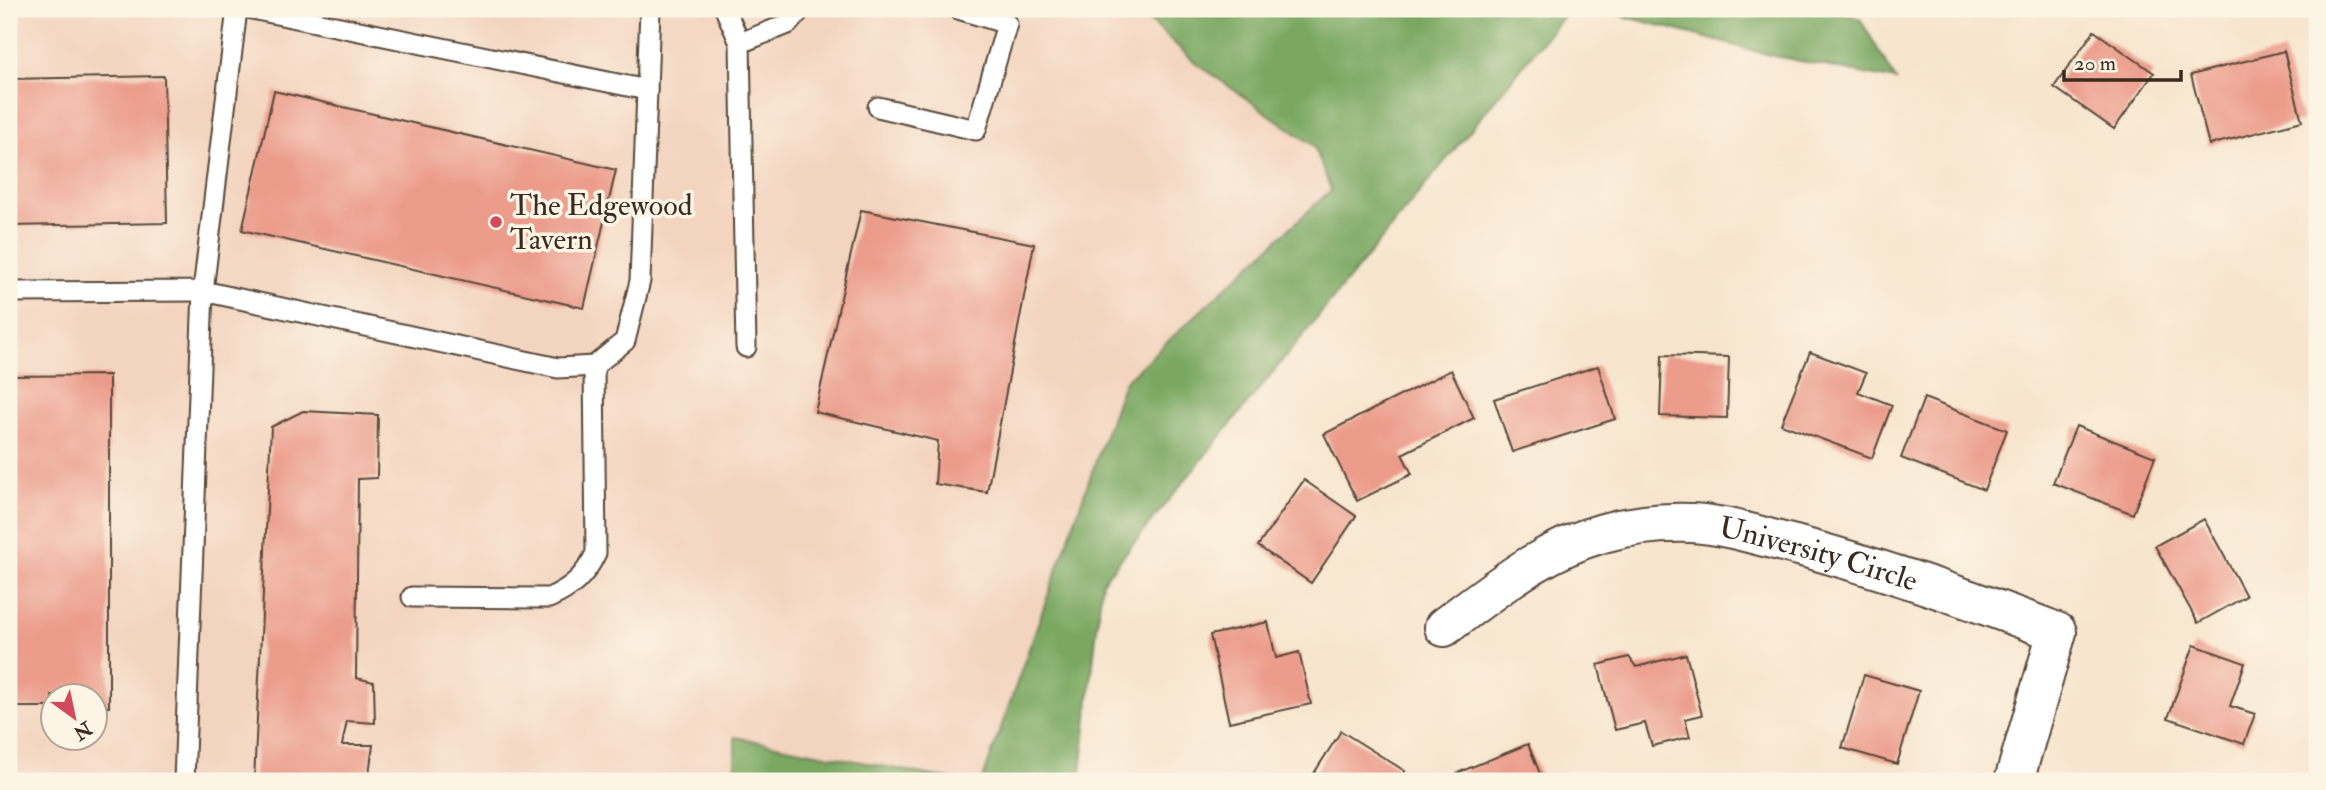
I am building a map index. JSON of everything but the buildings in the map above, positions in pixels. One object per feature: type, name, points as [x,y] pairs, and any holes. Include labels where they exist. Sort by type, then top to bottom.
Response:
[{"type":"street","name":"University Circle","points":[[1444,627],[1521,569],[1565,546],[1603,532],[1636,526],[1693,523],[1741,531],[1837,556],[1958,595],[2057,632],[2014,781]]},
{"type":"lane","points":[[184,781],[203,291],[236,9]]},
{"type":"lane","points":[[251,9],[647,90]]},
{"type":"lane","points":[[9,292],[203,291],[558,368],[594,366],[625,341],[640,281],[650,9]]},
{"type":"lane","points":[[725,9],[740,43],[746,347]]},
{"type":"lane","points":[[740,43],[788,24],[801,9]]},
{"type":"lane","points":[[878,107],[976,130],[1007,24],[958,9]]},
{"type":"lane","points":[[412,597],[549,598],[569,590],[587,572],[596,553],[594,366]]},
{"type":"shaded area","points":[[9,9],[1137,9],[1197,64],[1314,146],[1331,190],[1124,382],[1039,781],[9,781]]},
{"type":"green space","points":[[1137,9],[1569,9],[1102,582],[1080,781],[982,781],[1124,382],[1331,190],[1314,146],[1197,64]]},
{"type":"green space","points":[[1597,9],[1833,9],[1860,19],[1896,80],[1770,55]]},
{"type":"green space","points":[[735,737],[958,781],[735,781]]},
{"type":"place","name":"The Edgewood Tavern","points":[[496,222]]}]
